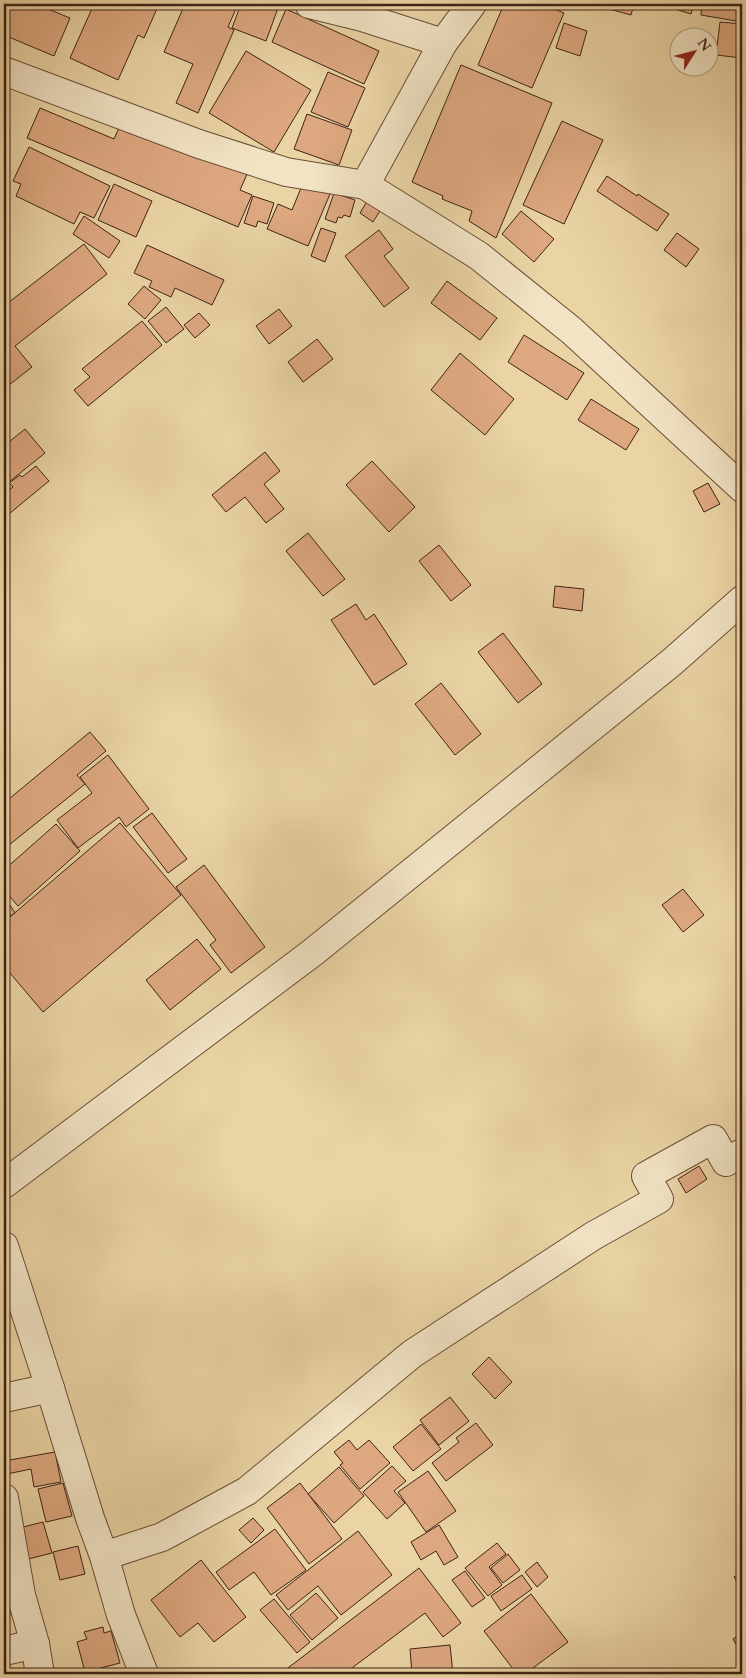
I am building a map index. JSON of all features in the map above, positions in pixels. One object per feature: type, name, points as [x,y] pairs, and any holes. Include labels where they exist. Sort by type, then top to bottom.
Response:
[{"type":"street","points":[[309,4],[443,43]]},
{"type":"street","points":[[365,185],[443,43],[472,4]]},
{"type":"street","points":[[4,71],[199,144],[260,164],[286,172],[365,185],[478,256],[572,331],[742,488]]},
{"type":"street","points":[[4,1184],[312,953],[672,662],[742,600]]},
{"type":"street","points":[[104,1556],[162,1537],[247,1491],[412,1354],[593,1236],[659,1199],[646,1176],[713,1139],[726,1162],[742,1153]]},
{"type":"street","points":[[4,1246],[90,1518],[104,1556],[121,1615],[144,1674]]},
{"type":"street","points":[[4,1398],[50,1388]]},
{"type":"street","points":[[4,1498],[21,1595],[35,1644],[40,1674]]},
{"type":"street","points":[[4,1651],[35,1644]]},
{"type":"building","points":[[4,4],[36,4],[70,18],[54,56],[4,35]]},
{"type":"building","points":[[94,4],[159,4],[144,38],[138,35],[118,80],[70,58]]},
{"type":"building","points":[[185,4],[238,4],[228,27],[234,30],[198,113],[176,103],[193,64],[164,52]]},
{"type":"building","points":[[241,4],[266,4],[278,8],[266,41],[232,28]]},
{"type":"building","points":[[504,4],[543,4],[564,13],[532,88],[478,65]]},
{"type":"building","points":[[591,4],[634,4],[631,15]]},
{"type":"building","points":[[659,4],[694,4],[691,14]]},
{"type":"building","points":[[702,4],[742,4],[742,22],[701,15]]},
{"type":"building","points":[[286,9],[379,51],[364,84],[272,42]]},
{"type":"building","points":[[720,22],[742,24],[742,58],[718,55]]},
{"type":"building","points":[[564,23],[587,31],[580,56],[556,48]]},
{"type":"building","points":[[246,51],[311,90],[274,152],[209,113]]},
{"type":"building","points":[[461,65],[552,103],[496,238],[469,221],[472,211],[442,199],[443,196],[412,182]]},
{"type":"building","points":[[328,72],[365,88],[348,127],[311,112]]},
{"type":"building","points":[[40,108],[114,139],[123,119],[248,172],[240,190],[252,195],[238,227],[27,138]]},
{"type":"building","points":[[307,114],[352,130],[339,165],[294,149]]},
{"type":"building","points":[[562,121],[603,140],[564,224],[523,205]]},
{"type":"building","points":[[29,147],[110,186],[94,218],[80,212],[74,224],[16,196],[21,184],[13,181]]},
{"type":"building","points":[[607,176],[669,214],[657,231],[597,191]]},
{"type":"building","points":[[303,183],[330,194],[308,246],[267,229],[278,204],[292,210]]},
{"type":"building","points":[[114,184],[152,201],[136,237],[98,220]]},
{"type":"building","points":[[334,193],[355,200],[350,217],[344,215],[342,218],[338,217],[336,223],[325,219]]},
{"type":"building","points":[[253,196],[274,203],[267,224],[258,221],[256,227],[244,223]]},
{"type":"building","points":[[369,198],[383,206],[373,222],[360,213]]},
{"type":"building","points":[[521,211],[554,239],[534,262],[502,234]]},
{"type":"building","points":[[84,216],[120,241],[109,258],[73,234]]},
{"type":"building","points":[[321,228],[336,233],[325,262],[311,256]]},
{"type":"building","points":[[379,230],[393,249],[384,256],[409,288],[384,307],[345,256]]},
{"type":"building","points":[[677,233],[699,249],[686,267],[664,250]]},
{"type":"building","points":[[84,244],[107,274],[15,346],[32,367],[4,389],[4,306]]},
{"type":"building","points":[[147,245],[224,280],[212,305],[175,288],[171,297],[149,287],[152,281],[134,273]]},
{"type":"building","points":[[447,281],[497,318],[480,340],[431,303]]},
{"type":"building","points":[[144,286],[161,300],[145,319],[128,304]]},
{"type":"building","points":[[166,307],[184,329],[166,343],[148,321]]},
{"type":"building","points":[[279,309],[292,326],[269,344],[256,326]]},
{"type":"building","points":[[199,313],[210,325],[195,338],[184,325]]},
{"type":"building","points":[[142,321],[162,345],[88,406],[74,390],[90,377],[82,369]]},
{"type":"building","points":[[524,335],[584,373],[567,400],[508,362]]},
{"type":"building","points":[[317,339],[333,359],[303,382],[288,362]]},
{"type":"building","points":[[460,353],[514,399],[485,435],[431,390]]},
{"type":"building","points":[[591,399],[639,429],[626,450],[578,420]]},
{"type":"building","points":[[25,429],[45,453],[4,486],[4,446]]},
{"type":"building","points":[[265,452],[280,471],[264,484],[284,509],[266,523],[245,497],[226,512],[212,495]]},
{"type":"building","points":[[372,461],[415,507],[389,532],[346,485]]},
{"type":"building","points":[[36,466],[49,481],[4,518],[4,494],[13,487],[9,483],[20,475],[22,477]]},
{"type":"building","points":[[708,483],[720,504],[704,512],[693,491]]},
{"type":"building","points":[[308,533],[345,579],[323,596],[286,551]]},
{"type":"building","points":[[439,545],[471,585],[451,601],[419,561]]},
{"type":"building","points":[[555,586],[584,589],[582,611],[553,607]]},
{"type":"building","points":[[356,604],[366,620],[374,614],[407,664],[374,685],[331,620]]},
{"type":"building","points":[[503,633],[542,684],[518,703],[478,652]]},
{"type":"building","points":[[441,683],[481,734],[455,755],[415,704]]},
{"type":"building","points":[[90,732],[106,751],[77,775],[85,784],[4,849],[4,803]]},
{"type":"building","points":[[108,755],[149,809],[126,827],[119,817],[78,848],[57,820],[92,793],[80,777]]},
{"type":"building","points":[[152,813],[187,859],[168,873],[133,827]]},
{"type":"building","points":[[120,823],[181,895],[43,1012],[4,966],[4,922]]},
{"type":"building","points":[[56,824],[80,851],[18,906],[4,890],[4,870]]},
{"type":"building","points":[[204,865],[265,947],[231,973],[210,945],[216,940],[176,887]]},
{"type":"building","points":[[683,889],[704,915],[683,932],[662,905]]},
{"type":"building","points":[[4,896],[15,913],[4,920]]},
{"type":"building","points":[[197,939],[221,969],[170,1010],[146,980]]},
{"type":"building","points":[[699,1166],[707,1179],[686,1193],[678,1179]]},
{"type":"building","points":[[489,1357],[512,1382],[495,1399],[472,1374]]},
{"type":"building","points":[[450,1397],[469,1421],[439,1445],[420,1420]]},
{"type":"building","points":[[476,1423],[493,1445],[446,1481],[432,1463],[459,1442],[456,1438]]},
{"type":"building","points":[[421,1424],[441,1449],[413,1471],[393,1447]]},
{"type":"building","points":[[349,1440],[357,1450],[369,1440],[390,1463],[360,1489],[340,1465],[343,1463],[334,1452]]},
{"type":"building","points":[[55,1452],[61,1482],[34,1487],[31,1469],[7,1474],[4,1461]]},
{"type":"building","points":[[392,1466],[406,1481],[394,1491],[405,1503],[387,1519],[363,1492]]},
{"type":"building","points":[[339,1467],[364,1496],[334,1523],[308,1494]]},
{"type":"building","points":[[428,1471],[456,1511],[426,1532],[398,1492]]},
{"type":"building","points":[[63,1483],[72,1516],[46,1522],[38,1489]]},
{"type":"building","points":[[300,1483],[342,1539],[309,1564],[267,1508]]},
{"type":"building","points":[[253,1518],[264,1530],[251,1543],[239,1530]]},
{"type":"building","points":[[43,1522],[52,1553],[20,1561],[11,1530]]},
{"type":"building","points":[[439,1525],[458,1557],[444,1565],[436,1551],[421,1560],[411,1542]]},
{"type":"building","points":[[275,1529],[306,1570],[271,1595],[254,1572],[229,1590],[216,1572]]},
{"type":"building","points":[[358,1531],[392,1575],[341,1615],[318,1586],[288,1610],[276,1595]]},
{"type":"building","points":[[497,1543],[506,1554],[489,1567],[502,1585],[488,1596],[465,1568]]},
{"type":"building","points":[[78,1546],[85,1574],[60,1580],[53,1552]]},
{"type":"building","points":[[508,1554],[520,1570],[503,1583],[491,1568]]},
{"type":"building","points":[[201,1560],[246,1617],[214,1642],[198,1623],[180,1637],[151,1600]]},
{"type":"building","points":[[537,1562],[548,1577],[537,1587],[525,1572]]},
{"type":"building","points":[[419,1568],[461,1623],[443,1637],[425,1613],[344,1674],[280,1674]]},
{"type":"building","points":[[465,1571],[485,1598],[472,1607],[452,1580]]},
{"type":"building","points":[[742,1572],[742,1590],[734,1577]]},
{"type":"building","points":[[522,1575],[532,1589],[501,1611],[491,1596]]},
{"type":"building","points":[[8,1582],[16,1613],[4,1616],[4,1583]]},
{"type":"building","points":[[316,1593],[338,1618],[312,1640],[290,1615]]},
{"type":"building","points":[[531,1594],[568,1642],[525,1674],[517,1674],[484,1631]]},
{"type":"building","points":[[274,1599],[310,1642],[297,1653],[260,1610]]},
{"type":"building","points":[[103,1627],[104,1633],[111,1631],[120,1663],[85,1672],[77,1642],[87,1639],[84,1632]]},
{"type":"building","points":[[742,1633],[742,1655],[733,1639]]},
{"type":"building","points":[[450,1645],[453,1674],[412,1674],[410,1649]]}]
